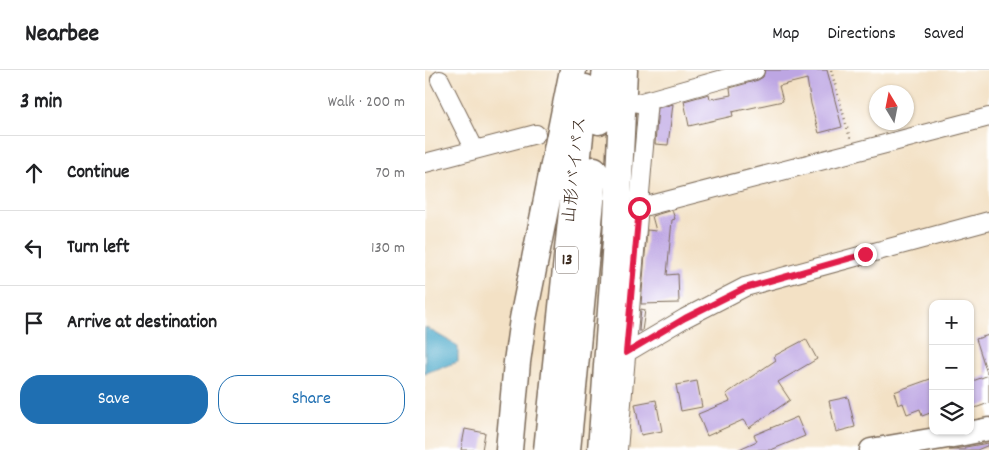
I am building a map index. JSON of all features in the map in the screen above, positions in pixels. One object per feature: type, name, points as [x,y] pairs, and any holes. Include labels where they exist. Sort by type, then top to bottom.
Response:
[{"type":"highway","points":[[509,450],[523,319],[573,70]]},
{"type":"highway","name":"山形バイパス","points":[[547,450],[587,70]]},
{"type":"highway","name":"山形バイパス","points":[[567,450],[606,70]]},
{"type":"highway","points":[[601,450],[616,240],[624,70]]},
{"type":"main road","points":[[871,450],[989,429]]},
{"type":"lane","points":[[618,450],[639,208],[642,102],[755,70]]},
{"type":"lane","points":[[441,80],[475,150]]},
{"type":"lane","points":[[639,208],[989,118]]},
{"type":"lane","points":[[425,163],[536,134]]},
{"type":"lane","points":[[626,353],[685,318],[745,288],[989,221]]},
{"type":"path","points":[[831,70],[854,152]]},
{"type":"water","points":[[425,327],[458,346],[458,362],[425,373]]},
{"type":"building","points":[[765,70],[827,70],[842,127],[819,133],[811,104],[807,79],[779,86],[783,101],[732,112],[733,116],[689,126],[684,101],[709,94],[710,99],[731,95],[730,88],[758,80],[763,77]]},
{"type":"building","points":[[673,104],[668,145],[655,144],[658,108]]},
{"type":"building","points":[[672,210],[675,219],[672,220],[667,275],[678,274],[679,303],[641,304],[647,230],[656,231],[652,216]]},
{"type":"building","points":[[641,309],[645,310],[642,331],[639,331]]},
{"type":"building","points":[[989,335],[989,373],[987,373],[976,339]]},
{"type":"building","points":[[806,339],[817,359],[778,382],[790,400],[749,428],[743,420],[707,436],[698,414],[730,401],[726,394],[776,360],[774,356]]},
{"type":"building","points":[[989,375],[989,403],[975,408],[974,405],[974,381]]},
{"type":"building","points":[[929,379],[929,413],[922,416],[920,409],[907,414],[903,403],[898,405],[894,392]]},
{"type":"building","points":[[697,381],[702,407],[681,411],[676,385]]},
{"type":"building","points":[[848,397],[855,427],[836,432],[829,401]]},
{"type":"building","points":[[656,400],[662,431],[641,435],[635,404]]},
{"type":"building","points":[[797,417],[805,436],[771,450],[737,450],[757,441],[754,435]]},
{"type":"building","points":[[465,429],[485,433],[482,450],[461,450]]},
{"type":"building","points":[[988,443],[989,445],[977,450],[949,450]]},
{"type":"route","points":[[639,208],[626,353],[685,318],[745,288],[865,254]]}]
